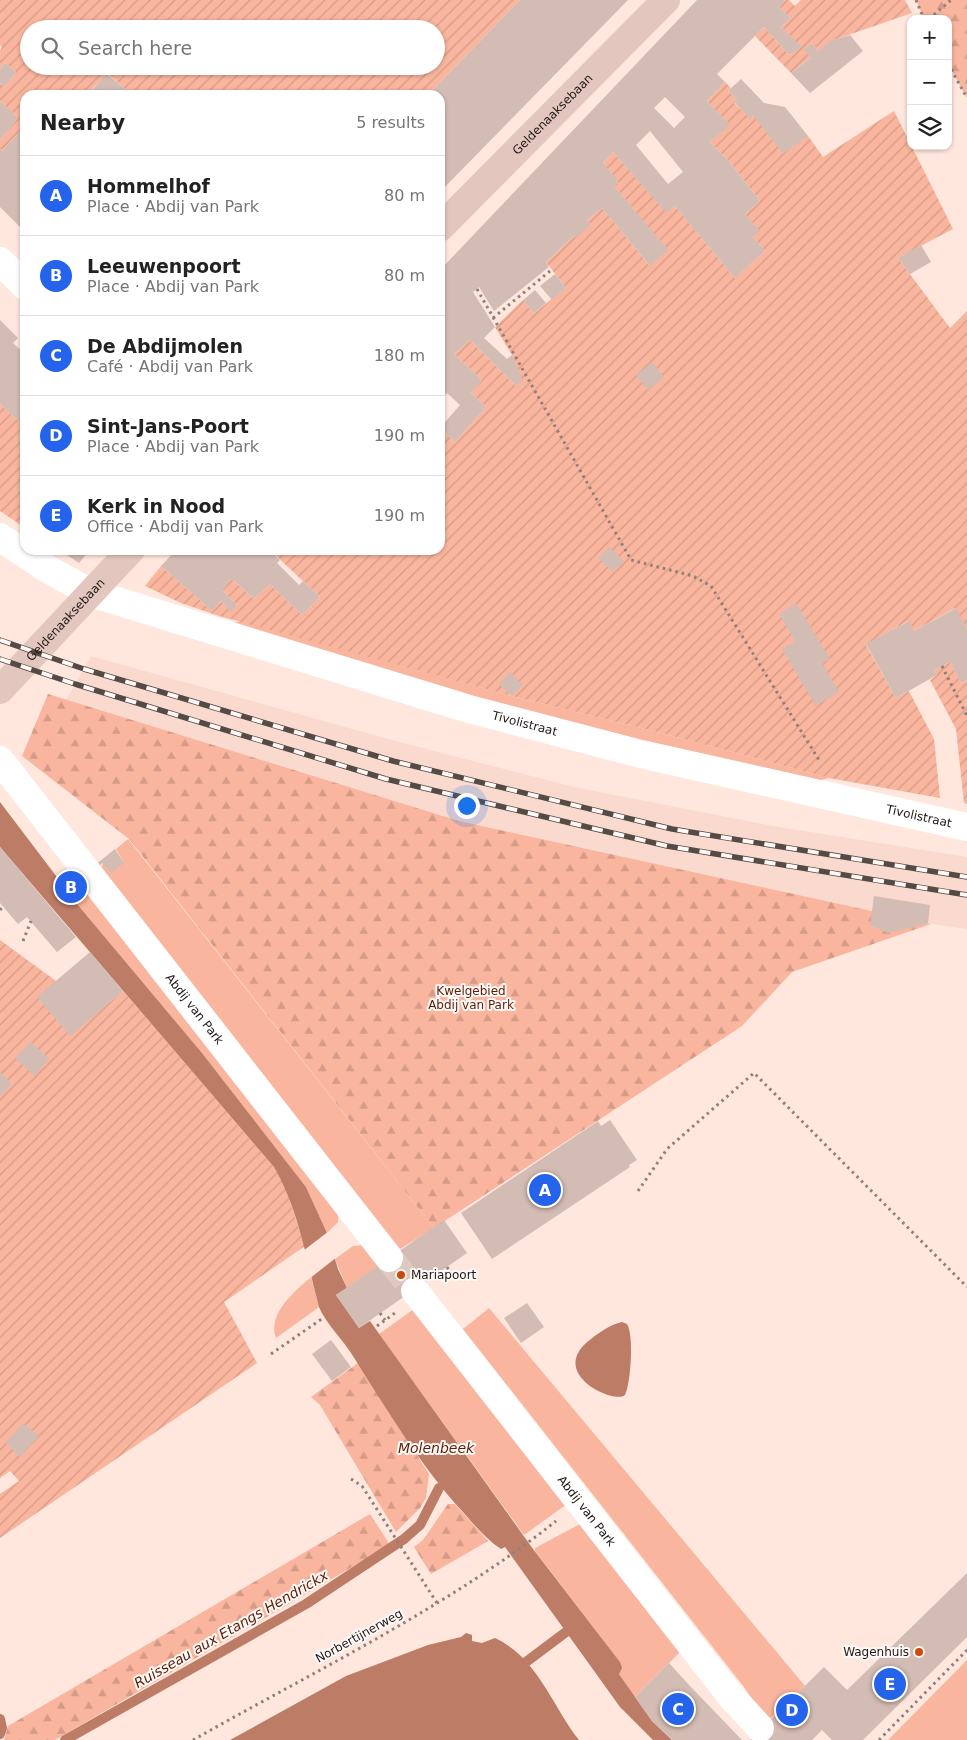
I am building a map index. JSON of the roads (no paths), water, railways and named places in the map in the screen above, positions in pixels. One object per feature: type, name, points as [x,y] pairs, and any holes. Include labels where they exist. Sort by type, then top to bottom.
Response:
[{"type":"street","name":"Geldenaaksebaan","points":[[445,223],[666,0]]},
{"type":"street","points":[[0,261],[20,281]]},
{"type":"street","name":"Tivolistraat","points":[[0,537],[20,551]]},
{"type":"street","name":"Tivolistraat","points":[[26,555],[44,567],[91,592],[469,709],[641,754],[844,801],[967,827]]},
{"type":"street","name":"Geldenaaksebaan","points":[[0,690],[126,555]]},
{"type":"street","name":"Abdij van Park","points":[[0,760],[389,1258]]},
{"type":"street","name":"Abdij van Park","points":[[415,1290],[730,1695],[760,1728]]},
{"type":"water","name":"Molenbeek","points":[[0,802],[66,889],[60,894],[67,892],[202,1053],[306,1187],[327,1233],[338,1269],[347,1288],[336,1295],[359,1328],[370,1321],[533,1549],[620,1662],[622,1668],[619,1674],[652,1721],[672,1740],[653,1740],[620,1707],[505,1547],[501,1549],[481,1532],[447,1494],[417,1455],[319,1307],[296,1218],[283,1183],[274,1167],[0,847]]},
{"type":"water","points":[[622,1322],[627,1324],[629,1329],[631,1359],[627,1389],[625,1395],[619,1397],[598,1391],[587,1384],[579,1374],[576,1364],[579,1352],[591,1339],[606,1329]]},
{"type":"water","points":[[466,1633],[472,1635],[472,1641],[482,1643],[495,1638],[510,1647],[522,1658],[543,1684],[579,1740],[230,1740],[346,1676],[428,1645],[461,1637]]},
{"type":"waterway","name":"Ruisseau aux Etangs Hendrickx","points":[[65,1740],[306,1604],[404,1539],[420,1525],[439,1488]]},
{"type":"waterway","points":[[526,1662],[566,1632]]},
{"type":"waterway","points":[[0,1719],[2,1728],[0,1734]]},
{"type":"tunnel","points":[[389,1258],[415,1291]]},
{"type":"railway","points":[[0,640],[84,669],[393,761],[672,829],[967,877]]},
{"type":"railway","points":[[0,659],[75,684],[386,779],[667,846],[967,895]]},
{"type":"place","name":"Leeuwenpoort","points":[[71,887]]},
{"type":"place","name":"Hommelhof","points":[[545,1190]]},
{"type":"place","name":"Mariapoort","points":[[401,1275]]},
{"type":"place","name":"Wagenhuis","points":[[919,1652]]},
{"type":"place","name":"Kerk in Nood","points":[[890,1684]]},
{"type":"place","name":"De Abdijmolen","points":[[678,1709]]},
{"type":"place","name":"Sint-Jans-Poort","points":[[792,1710]]},
{"type":"park label","name":"Kwelgebied Abdij van Park","points":[[471,998]]}]
